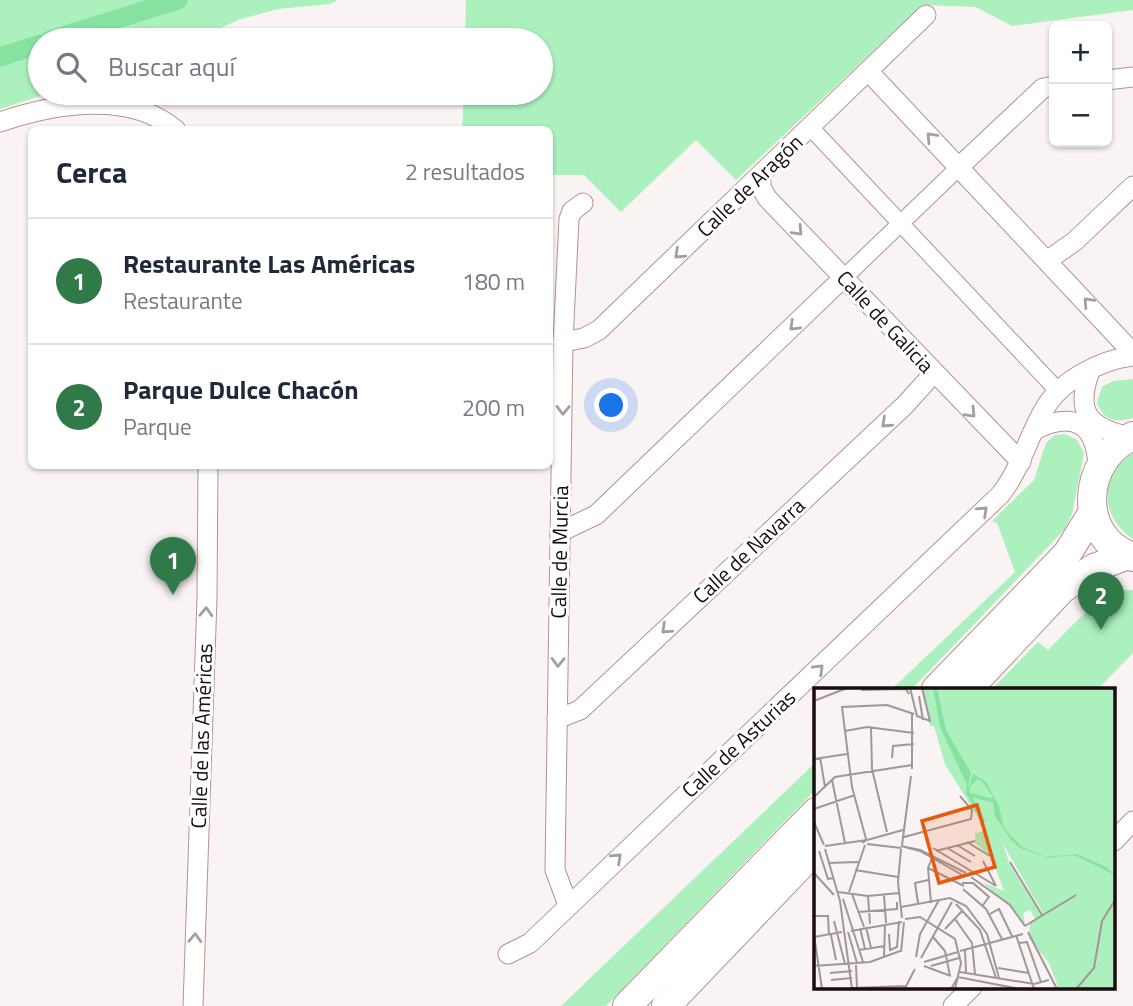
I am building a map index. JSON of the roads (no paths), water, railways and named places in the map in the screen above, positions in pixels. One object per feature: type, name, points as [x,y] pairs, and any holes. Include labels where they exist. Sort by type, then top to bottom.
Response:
[{"type":"main road","points":[[1131,556],[1112,545],[1100,530],[1090,496],[1098,467],[1106,454],[1132,437]]},
{"type":"main road","points":[[937,688],[1067,554],[1093,512]]},
{"type":"main road","points":[[969,688],[1062,589],[1083,574],[1131,556]]},
{"type":"main road","points":[[627,1006],[814,814]]},
{"type":"main road","points":[[666,1006],[814,851]]},
{"type":"street","name":"Calle de Aragón","points":[[563,342],[584,338],[599,330],[926,15]]},
{"type":"street","points":[[811,128],[1059,392],[1102,363],[1133,355],[1048,261],[956,170],[869,72]]},
{"type":"street","points":[[1112,79],[1133,76]]},
{"type":"street","points":[[560,533],[596,515],[956,170],[1043,88],[1049,87]]},
{"type":"street","points":[[0,122],[68,105]]},
{"type":"street","points":[[103,105],[139,111],[171,126]]},
{"type":"street","name":"Calle de Galicia","points":[[761,176],[761,187],[767,198],[847,275],[933,374],[1021,461]]},
{"type":"street","points":[[1048,261],[1075,242],[1133,186]]},
{"type":"street","name":"Calle de Murcia","points":[[568,905],[555,870],[563,342],[569,219],[572,211],[583,203]]},
{"type":"street","points":[[1090,371],[1083,398],[1086,413],[1094,425],[1132,437]]},
{"type":"street","name":"Calle de Navarra","points":[[557,719],[580,710],[905,405],[933,374]]},
{"type":"street","name":"Calle de Asturias","points":[[508,954],[530,943],[1000,495],[1021,461],[1046,405],[1059,392]]},
{"type":"street","points":[[1036,429],[1060,420],[1073,421],[1083,426],[1097,447],[1098,467]]},
{"type":"street","name":"Calle de las Américas","points":[[193,1006],[207,598],[208,469]]},
{"type":"street","points":[[1116,839],[1133,821]]},
{"type":"street","points":[[953,1006],[971,988]]},
{"type":"waterway","points":[[88,28],[178,0]]},
{"type":"waterway","points":[[0,57],[28,48]]},
{"type":"place","name":"Restaurante Las Américas","points":[[173,595]]},
{"type":"place","name":"Parque Dulce Chacón","points":[[1101,630]]}]
